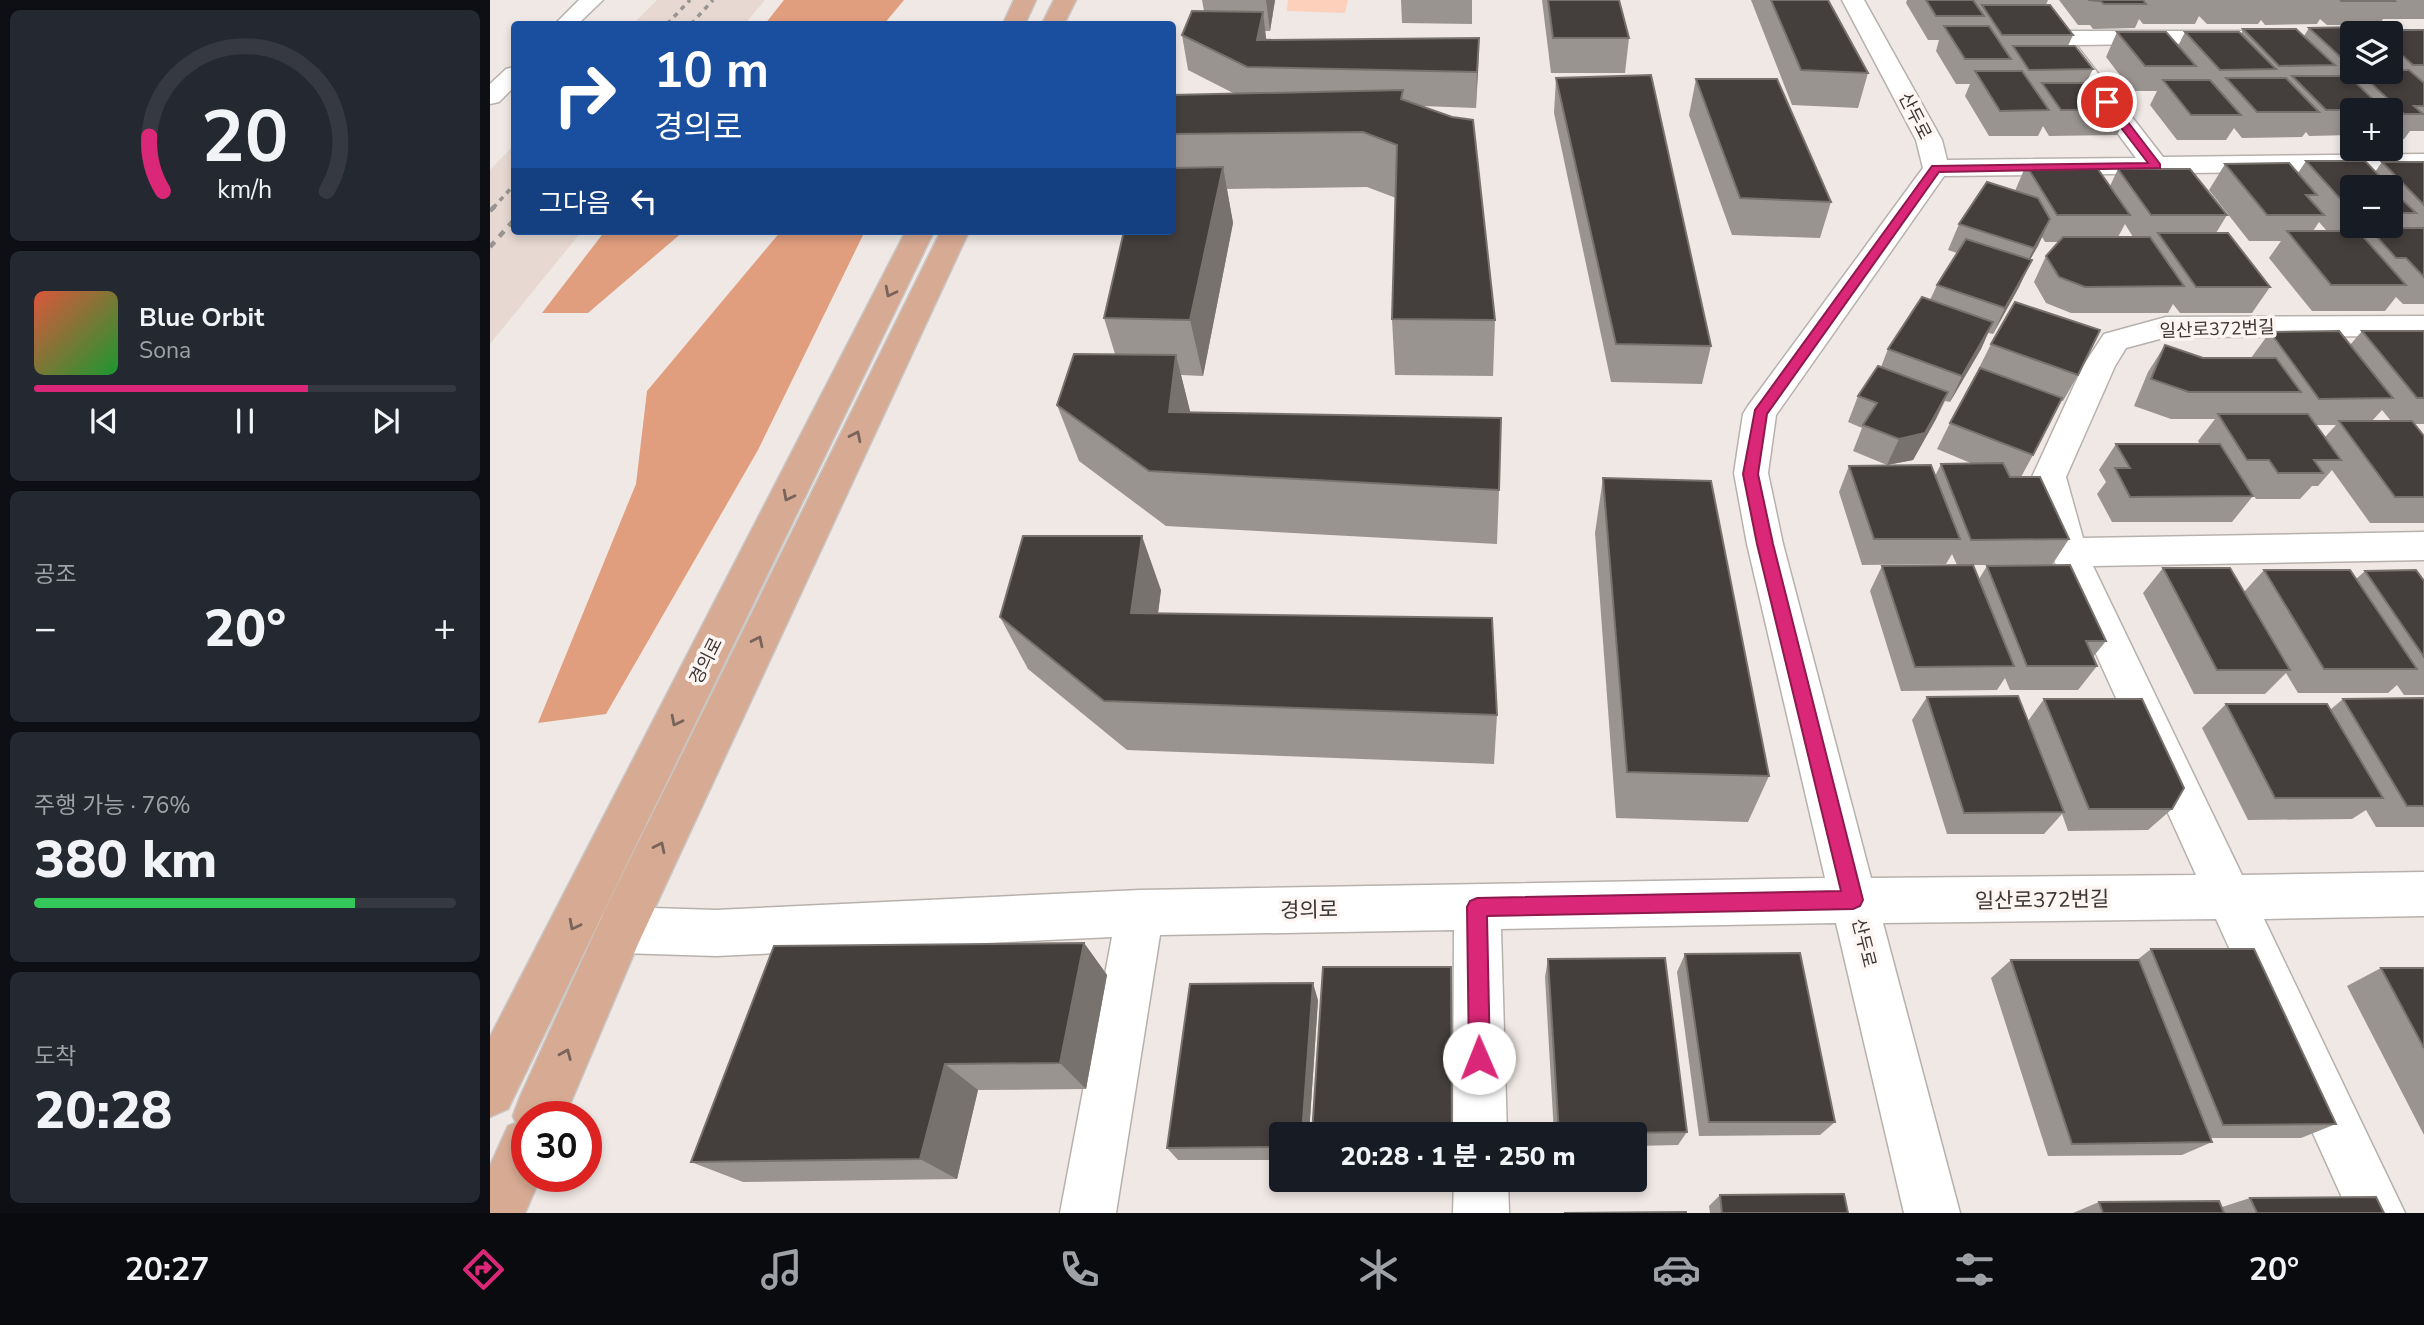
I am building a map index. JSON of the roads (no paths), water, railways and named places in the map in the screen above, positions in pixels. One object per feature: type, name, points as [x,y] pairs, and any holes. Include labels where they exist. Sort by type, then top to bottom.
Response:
[{"type":"main road","points":[[1015,21],[1025,0]]},
{"type":"main road","points":[[1055,21],[1065,0]]},
{"type":"main road","name":"경의로","points":[[490,1091],[918,235]]},
{"type":"main road","points":[[546,1101],[620,930],[953,235]]},
{"type":"main road","points":[[497,1213],[511,1181]]},
{"type":"street","points":[[569,21],[592,0]]},
{"type":"street","name":"산두로","points":[[1853,0],[1929,140],[1936,169],[1760,414],[1751,474],[1765,544],[1932,1213]]},
{"type":"street","points":[[2031,0],[2156,166]]},
{"type":"street","points":[[2058,38],[2254,36]]},
{"type":"street","points":[[490,97],[511,77]]},
{"type":"street","points":[[1936,169],[2424,162]]},
{"type":"street","name":"일산로372번길","points":[[2377,1213],[2068,552],[2049,477],[2099,366],[2115,341],[2166,327],[2424,326]]},
{"type":"street","points":[[2068,552],[2424,546]]},
{"type":"street","name":"일산로372번길","points":[[1853,900],[1905,902],[2424,894]]},
{"type":"street","name":"경의로","points":[[620,930],[716,933],[1140,913],[1853,900]]},
{"type":"street","points":[[1477,907],[1480,1122]]},
{"type":"street","points":[[1088,1213],[1140,913]]},
{"type":"street","points":[[1481,1192],[1481,1213]]},
{"type":"railway","points":[[670,21],[690,0]]},
{"type":"railway","points":[[694,21],[713,0]]},
{"type":"railway","points":[[493,208],[511,188]]},
{"type":"railway","points":[[490,211],[493,208]]},
{"type":"railway","points":[[490,247],[511,223]]}]
